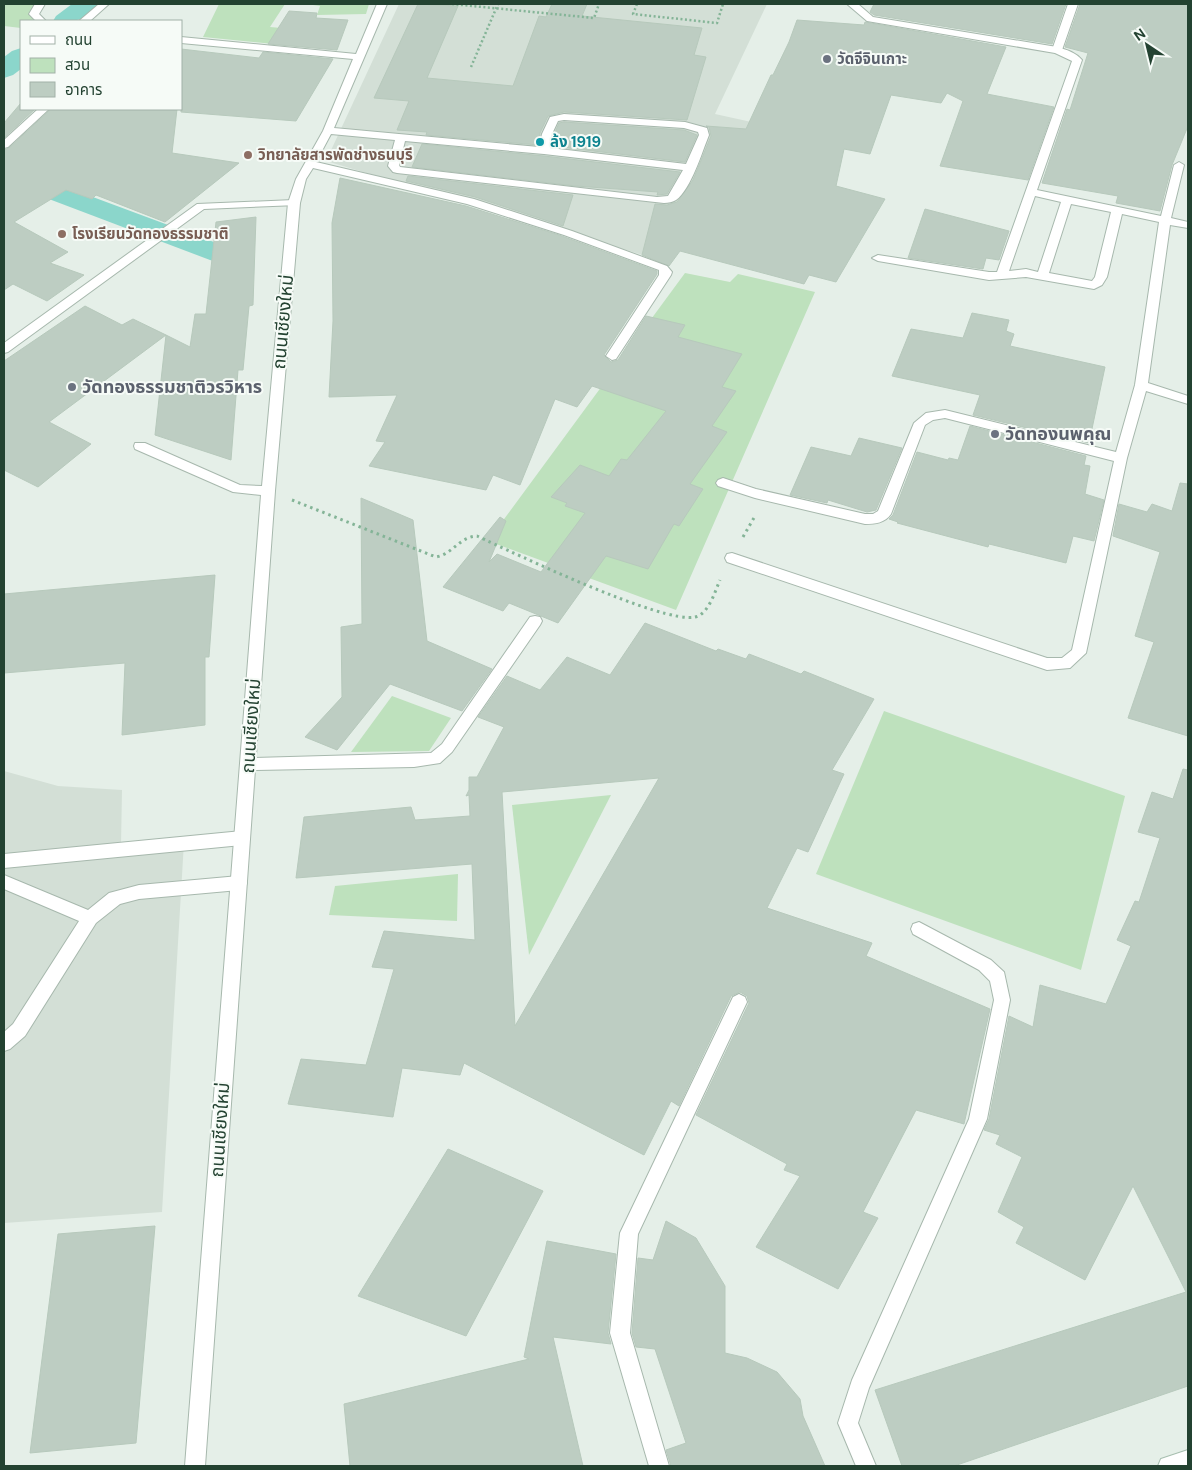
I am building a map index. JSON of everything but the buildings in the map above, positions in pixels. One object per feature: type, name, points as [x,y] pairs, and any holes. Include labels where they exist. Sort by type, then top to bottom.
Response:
[{"type":"street","points":[[40,4],[34,14],[40,20]]},
{"type":"street","points":[[85,20],[104,4]]},
{"type":"street","name":"ถนนเชียงใหม่","points":[[196,1466],[268,491],[294,203],[301,179],[328,131],[382,4]]},
{"type":"street","points":[[852,4],[870,19],[1057,50],[1071,55],[1077,60],[1001,276]]},
{"type":"street","points":[[1057,50],[1073,4]]},
{"type":"street","points":[[182,40],[359,57]]},
{"type":"street","points":[[4,145],[43,110]]},
{"type":"street","points":[[400,137],[393,166],[397,170],[668,200],[674,197],[690,168],[704,135],[703,130],[684,126],[564,116],[554,119],[547,134],[544,150]]},
{"type":"street","points":[[328,131],[544,150],[690,168]]},
{"type":"street","points":[[309,164],[470,201],[568,233],[662,268],[666,275],[612,356]]},
{"type":"street","points":[[732,558],[1047,664],[1065,664],[1079,652],[1121,458],[1141,385],[1165,221],[1179,165]]},
{"type":"street","points":[[1031,192],[1188,226]]},
{"type":"street","points":[[1042,276],[1067,199]]},
{"type":"street","points":[[4,349],[155,237],[201,206],[294,203]]},
{"type":"street","points":[[878,258],[989,276],[1026,273],[1089,286],[1098,282],[1117,210]]},
{"type":"street","points":[[1141,385],[1188,400]]},
{"type":"street","points":[[726,484],[755,493],[865,519],[875,519],[884,514],[920,423],[930,416],[945,414],[1121,458]]},
{"type":"street","points":[[140,446],[238,489],[268,491]]},
{"type":"street","points":[[248,768],[254,764],[435,759],[447,748],[534,621]]},
{"type":"street","points":[[4,861],[90,853],[165,843],[242,838]]},
{"type":"street","points":[[4,882],[90,918]]},
{"type":"street","points":[[4,1043],[19,1030],[90,918],[115,898],[139,892],[238,883]]},
{"type":"street","points":[[866,1466],[848,1423],[859,1387],[978,1119],[1002,1000],[998,977],[985,965],[919,929]]},
{"type":"street","points":[[659,1466],[620,1333],[629,1233],[739,1002]]},
{"type":"street","points":[[1168,1466],[1188,1460]]},
{"type":"path","points":[[452,4],[594,18],[599,4]]},
{"type":"path","points":[[472,67],[498,4]]},
{"type":"path","points":[[637,4],[634,14],[717,23],[723,4]]},
{"type":"path","points":[[268,491],[436,557],[447,555],[462,538],[469,535],[477,536],[656,612],[689,618]]},
{"type":"shaded area","name":"ล้ง 1919","points":[[399,4],[767,4],[715,114],[756,123],[663,261],[326,161]]},
{"type":"shaded area","points":[[4,771],[58,786],[122,790],[121,845],[184,842],[162,1212],[4,1223]]},
{"type":"green space","points":[[4,4],[36,4],[29,14],[34,20],[20,20],[20,28],[4,26]]},
{"type":"green space","points":[[219,4],[285,4],[270,27],[293,29],[283,45],[203,37]]},
{"type":"green space","points":[[306,4],[369,4],[366,14],[317,15],[320,6]]},
{"type":"green space","points":[[685,273],[730,282],[738,274],[815,292],[676,610],[488,541]]},
{"type":"green space","points":[[392,696],[451,718],[429,751],[351,752]]},
{"type":"green space","points":[[884,711],[1125,796],[1081,970],[816,874]]},
{"type":"green space","points":[[611,795],[529,955],[512,805]]},
{"type":"green space","points":[[458,874],[457,921],[329,915],[335,886]]},
{"type":"waterway","points":[[66,20],[88,4]]},
{"type":"waterway","points":[[4,70],[20,57]]},
{"type":"waterway","points":[[4,172],[220,254]]},
{"type":"place","name":"วัดจีจินเกาะ","points":[[827,59]]},
{"type":"place","name":"ล้ง 1919","points":[[540,142]]},
{"type":"place","name":"วิทยาลัยสารพัดช่างธนบุรี","points":[[248,155]]},
{"type":"place","name":"โรงเรียนวัดทองธรรมชาติ","points":[[62,234]]},
{"type":"place","name":"วัดทองธรรมชาติวรวิหาร","points":[[72,387]]},
{"type":"place","name":"วัดทองนพคุณ","points":[[995,434]]}]
